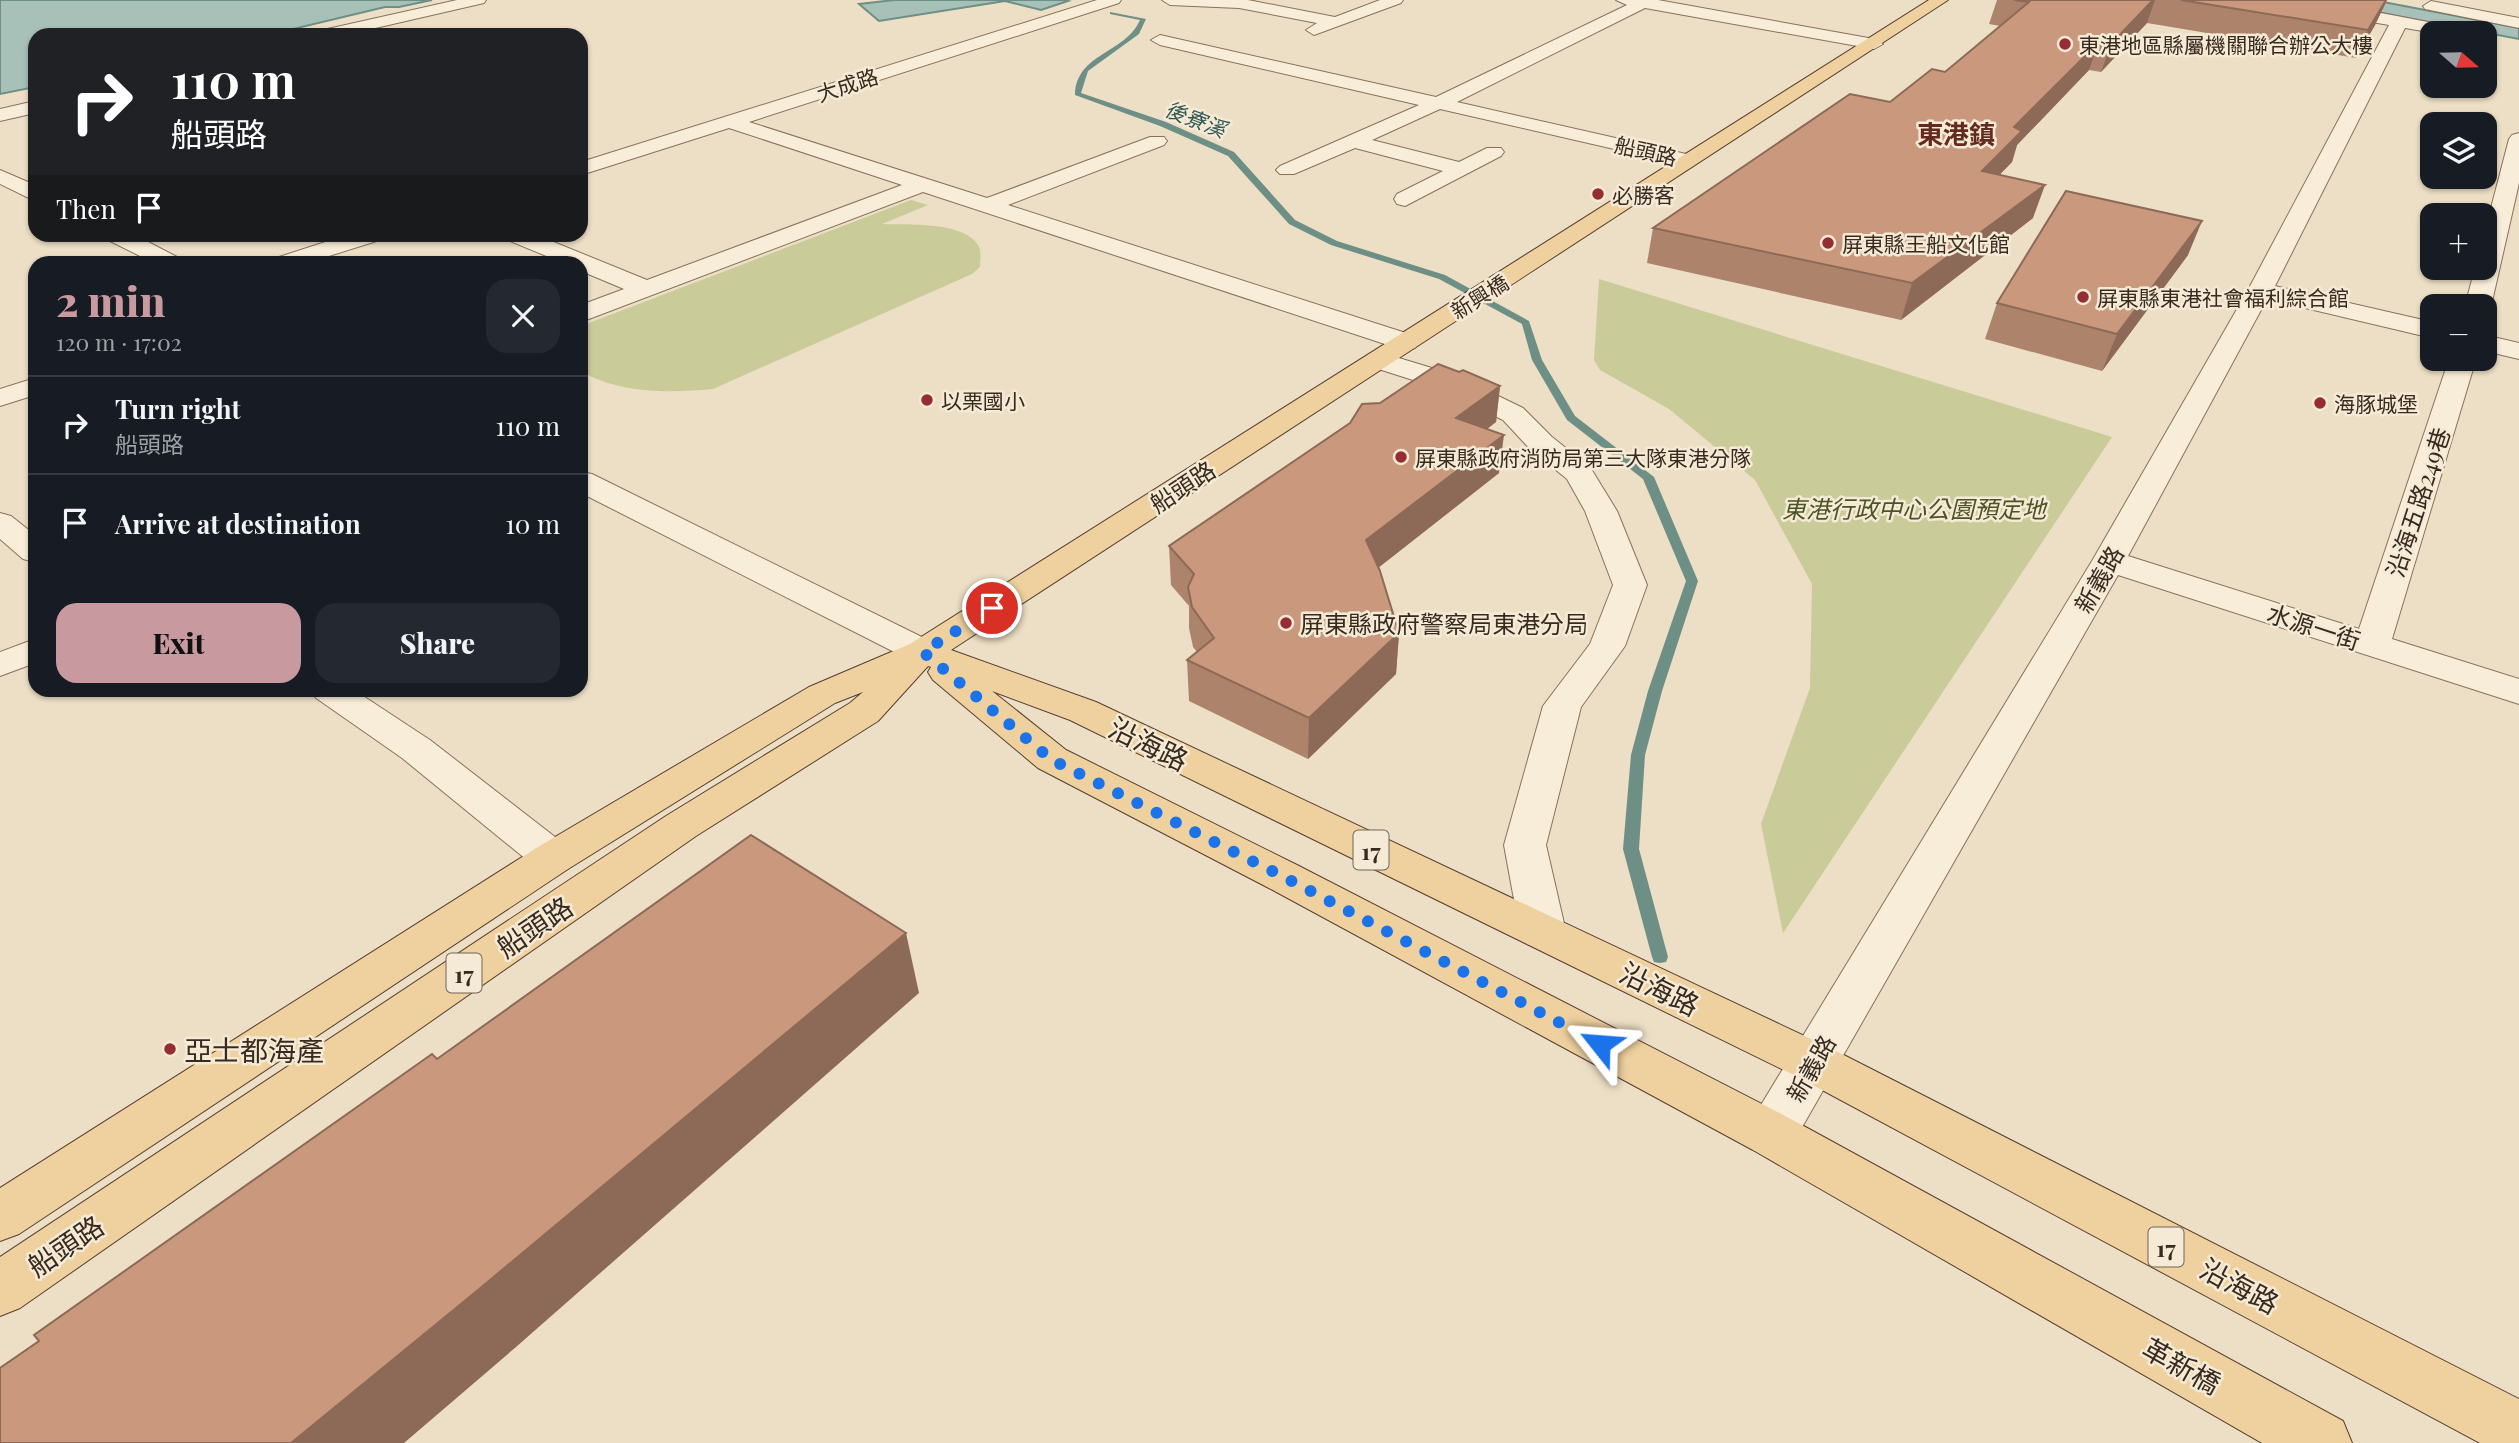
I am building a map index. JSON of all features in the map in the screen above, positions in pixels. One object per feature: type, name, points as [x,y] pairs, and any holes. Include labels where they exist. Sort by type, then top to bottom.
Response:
[{"type":"main road","name":"船頭路","points":[[1516,273],[1940,0]]},
{"type":"main road","name":"新興橋","points":[[1441,319],[1516,273]]},
{"type":"main road","name":"船頭路","points":[[0,1217],[553,859],[822,695],[923,652],[1441,319]]},
{"type":"main road","name":"船頭路","points":[[0,1289],[681,826],[864,712],[923,652]]},
{"type":"main road","name":"沿海路","points":[[923,652],[1083,711],[1813,1062],[2519,1431]]},
{"type":"main road","points":[[923,652],[1052,760],[1282,876],[1771,1134]]},
{"type":"main road","name":"革新橋","points":[[1771,1134],[2321,1443]]},
{"type":"street","name":"大成路","points":[[588,167],[1114,0]]},
{"type":"street","points":[[1170,0],[1239,3],[1336,22]]},
{"type":"street","points":[[1300,36],[1395,0]]},
{"type":"street","points":[[356,28],[485,1]]},
{"type":"street","points":[[380,28],[485,1]]},
{"type":"street","points":[[1287,170],[1439,103],[1639,1],[1874,44]]},
{"type":"street","points":[[2265,2],[2397,9],[2519,23]]},
{"type":"street","points":[[2397,9],[2429,21]]},
{"type":"street","name":"新義路","points":[[1771,1134],[2109,561],[2260,290],[2397,9]]},
{"type":"street","name":"船頭路","points":[[1160,40],[1688,160]]},
{"type":"street","points":[[1240,58],[1264,49]]},
{"type":"street","points":[[0,108],[28,102]]},
{"type":"street","points":[[0,115],[28,109]]},
{"type":"street","points":[[729,122],[987,206],[1393,351],[1445,381],[1513,414],[1541,443],[1579,474],[1601,511],[1630,585],[1607,646],[1562,706],[1525,845],[1543,932]]},
{"type":"street","points":[[2480,294],[2519,139]]},
{"type":"street","points":[[987,206],[1157,141]]},
{"type":"street","points":[[1353,141],[1461,169]]},
{"type":"street","points":[[1405,199],[1493,152]]},
{"type":"street","points":[[0,176],[28,190]]},
{"type":"street","points":[[588,311],[922,184]]},
{"type":"street","points":[[130,242],[157,256]]},
{"type":"street","points":[[306,256],[350,242]]},
{"type":"street","points":[[532,242],[566,256]]},
{"type":"street","points":[[588,265],[646,289]]},
{"type":"street","points":[[2260,290],[2420,327]]},
{"type":"street","points":[[2497,346],[2519,351]]},
{"type":"street","name":"沿海五路249巷","points":[[2372,645],[2459,371]]},
{"type":"street","points":[[0,398],[28,388]]},
{"type":"street","points":[[588,484],[923,652]]},
{"type":"street","points":[[0,523],[28,546]]},
{"type":"street","name":"水源一街","points":[[2109,561],[2519,692]]},
{"type":"street","points":[[0,665],[28,653]]},
{"type":"street","points":[[340,697],[416,749],[553,859]]},
{"type":"green space","points":[[911,200],[928,205],[882,224],[948,228],[971,237],[978,245],[980,253],[980,267],[972,274],[713,389],[645,390],[596,379],[588,375],[588,323]]},
{"type":"green space","name":"東港行政中心公園預定地","points":[[1599,279],[2112,437],[1783,933],[1761,824],[1810,688],[1812,584],[1755,480],[1669,409],[1600,370],[1594,360]]},
{"type":"water","points":[[0,0],[432,0],[385,7],[297,28],[28,28],[28,88],[0,94]]},
{"type":"water","points":[[894,0],[1068,1],[1041,10],[1005,1],[879,21],[859,4]]},
{"type":"water","points":[[2313,0],[2373,0],[2482,21],[2424,21]]},
{"type":"water","points":[[2497,24],[2519,28],[2519,39],[2497,35]]},
{"type":"building","points":[[2014,0],[2153,0],[2111,44],[2099,42],[2014,127],[2022,131],[1982,171],[2045,185],[1912,283],[1653,228],[1850,94],[1890,102],[1932,69],[1945,72],[2029,2]]},
{"type":"building","points":[[2181,0],[2386,0],[2368,30]]},
{"type":"building","name":"屏東縣東港社會福利綜合館","points":[[2066,191],[2202,221],[2117,334],[1997,303]]},
{"type":"building","points":[[1438,364],[1459,372],[1463,370],[1500,386],[1456,418],[1504,435],[1366,540],[1380,571],[1399,633],[1309,718],[1187,660],[1214,638],[1192,607],[1188,587],[1194,574],[1169,546],[1350,423],[1362,404],[1380,403]]},
{"type":"building","points":[[751,835],[906,933],[291,1443],[0,1443],[0,1368],[39,1341],[34,1335],[432,1054],[437,1059]]},
{"type":"waterway","name":"後寮溪","points":[[1112,13],[1143,19],[1137,33],[1085,70],[1077,94],[1163,124],[1231,154],[1292,222],[1334,243],[1442,277],[1526,323],[1537,360],[1571,418],[1648,477],[1692,581],[1655,691],[1638,755],[1631,849],[1660,957]]},
{"type":"place","name":"東港地區縣屬機關聯合辦公大樓","points":[[2065,44]]},
{"type":"place","name":"必勝客","points":[[1598,194]]},
{"type":"place","name":"屏東縣王船文化館","points":[[1828,243]]},
{"type":"place","name":"屏東縣東港社會福利綜合館","points":[[2083,297]]},
{"type":"place","name":"以栗國小","points":[[927,400]]},
{"type":"place","name":"海豚城堡","points":[[2320,403]]},
{"type":"place","name":"屏東縣政府消防局第三大隊東港分隊","points":[[1401,457]]},
{"type":"place","name":"屏東縣政府警察局東港分局","points":[[1286,623]]},
{"type":"place","name":"亞士都海產","points":[[170,1049]]},
{"type":"district","name":"東港鎮","points":[[1956,133]]},
{"type":"route","points":[[992,608],[923,652],[1052,760],[1282,876],[1600,1044]]}]
